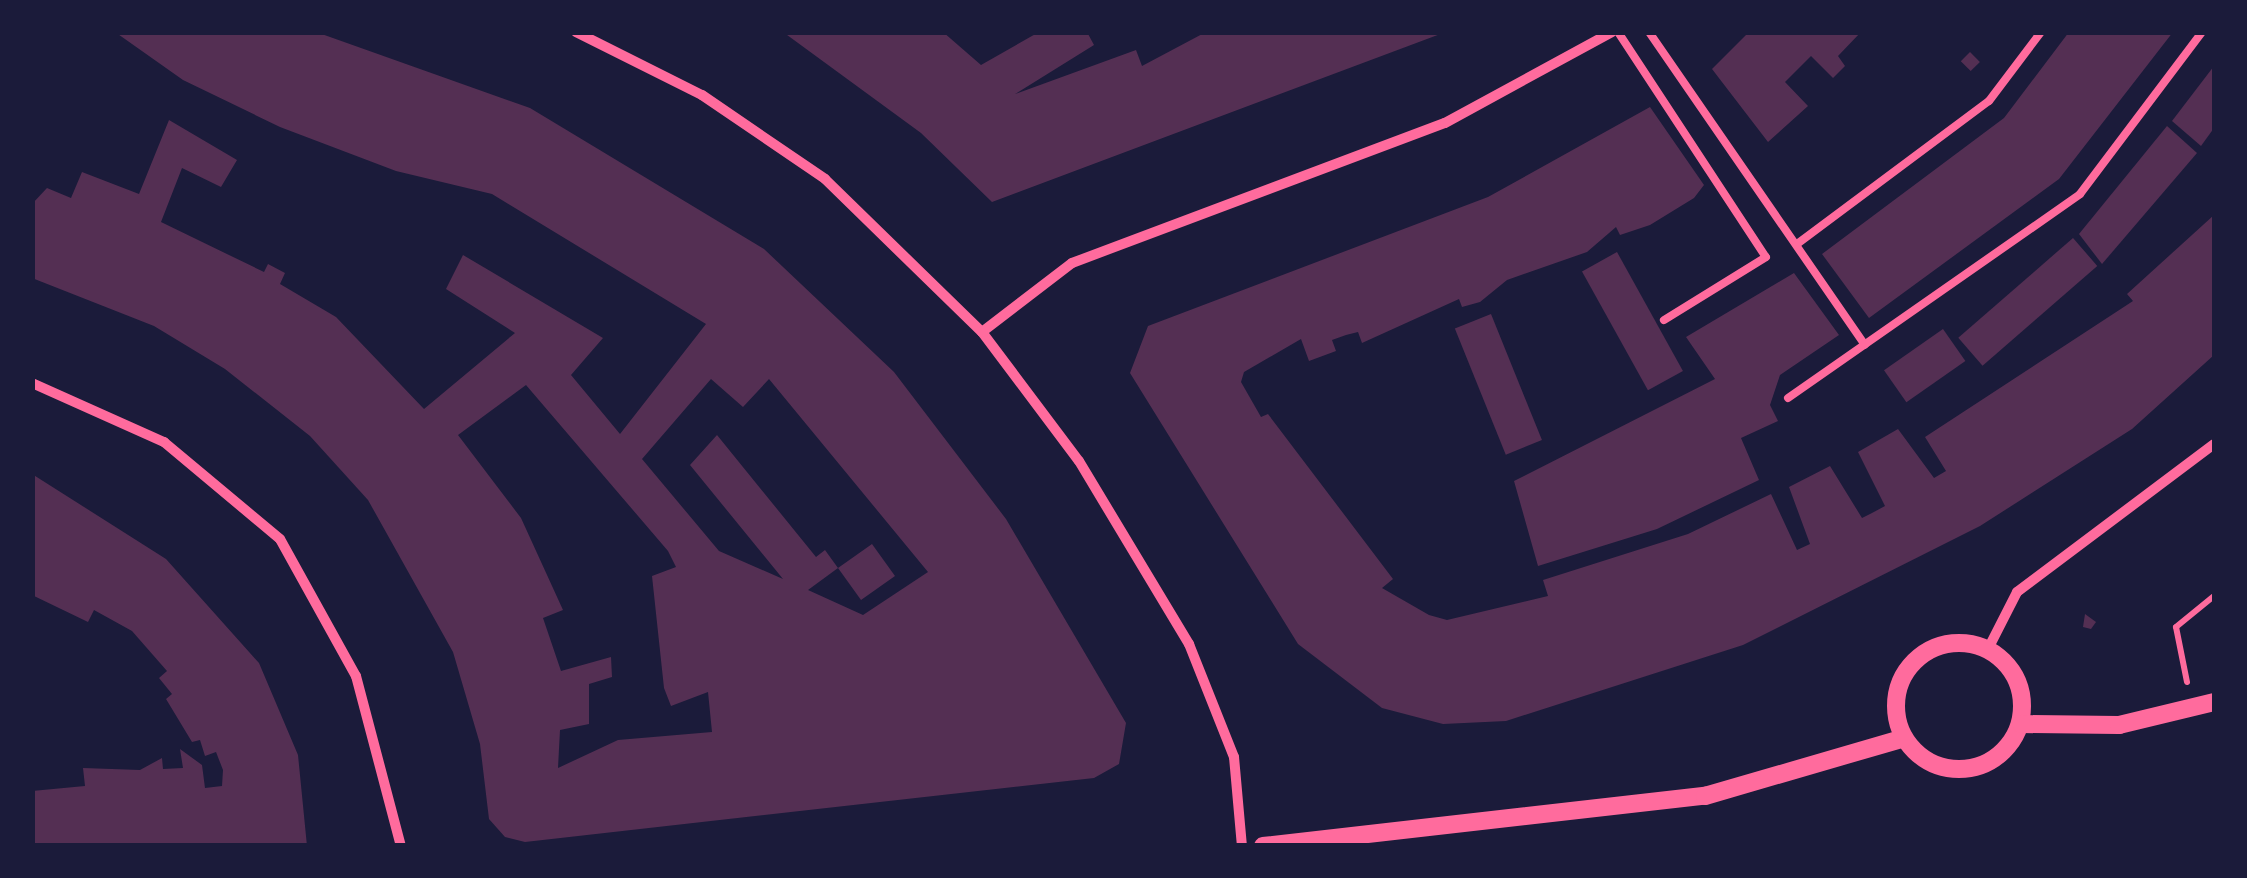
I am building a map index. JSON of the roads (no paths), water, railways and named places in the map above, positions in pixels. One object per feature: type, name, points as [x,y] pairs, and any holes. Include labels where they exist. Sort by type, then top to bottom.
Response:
[{"type":"street","points":[[576,32],[702,95],[824,178],[982,332],[1090,477],[1189,644],[1234,757],[1242,846]]},
{"type":"street","points":[[982,332],[1072,263],[1445,123],[1615,32]]},
{"type":"street","points":[[32,383],[164,442],[280,539],[356,676],[401,846]]},
{"type":"street","points":[[1988,650],[2017,592],[2214,444]]},
{"type":"street","points":[[1953,643],[1988,650],[2021,690],[2020,724],[2010,746],[1966,770],[1920,756],[1904,738],[1899,685],[1920,656],[1953,643]]},
{"type":"street","points":[[2020,724],[2119,725],[2214,702]]},
{"type":"street","points":[[1262,846],[1706,796],[1904,738]]},
{"type":"lane","points":[[1615,32],[1766,257],[1664,320]]},
{"type":"lane","points":[[1649,32],[1865,345]]},
{"type":"lane","points":[[1797,244],[1989,101],[2041,32]]},
{"type":"lane","points":[[1788,398],[2080,194],[2202,32]]}]
